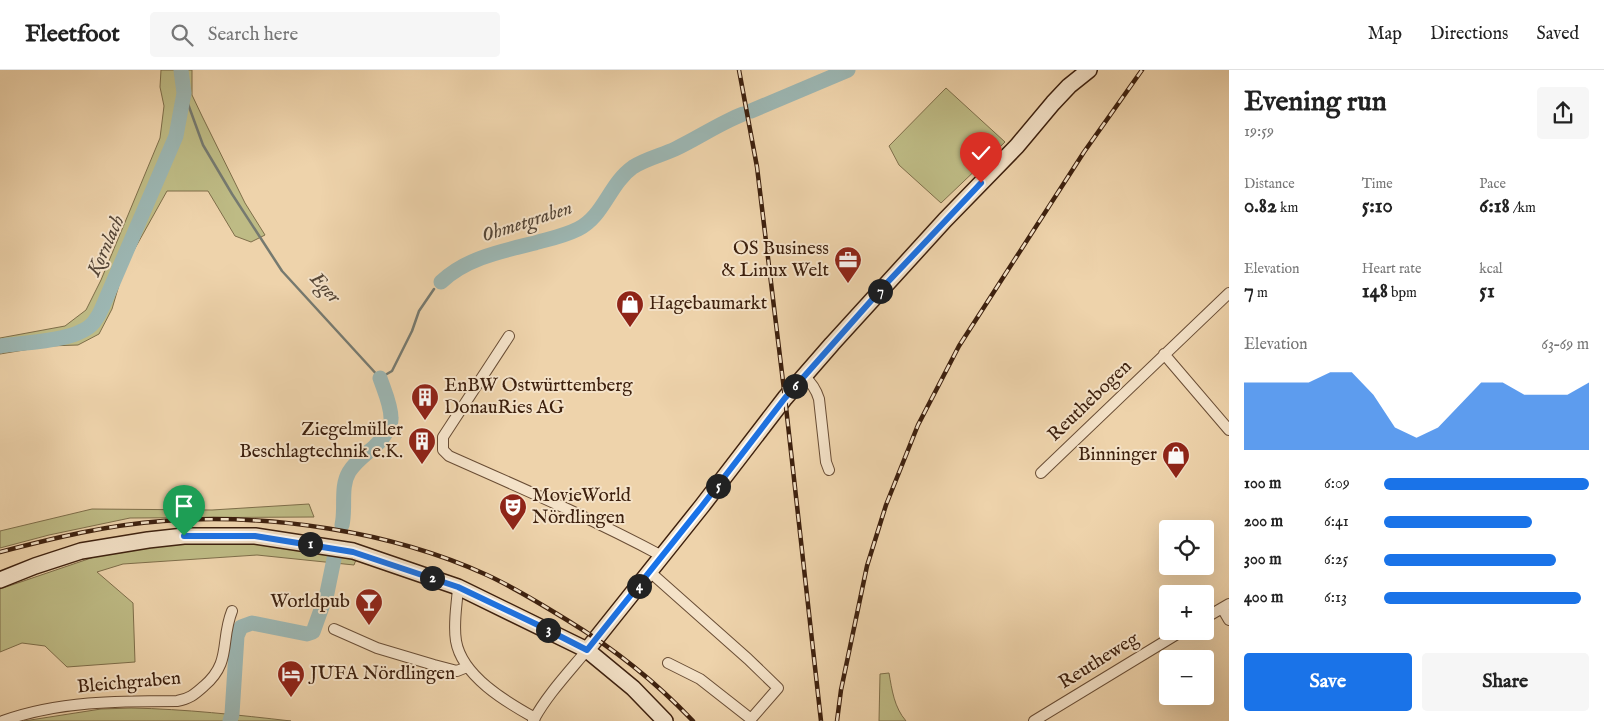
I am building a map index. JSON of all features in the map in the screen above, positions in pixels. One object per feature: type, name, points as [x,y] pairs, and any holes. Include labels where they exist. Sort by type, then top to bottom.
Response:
[{"type":"main road","points":[[587,650],[804,376],[945,220],[1017,146],[1053,103],[1069,86],[1089,70]]},
{"type":"main road","points":[[0,580],[81,551],[184,536],[230,535],[272,538],[353,552],[458,587],[587,650],[633,688],[665,721]]},
{"type":"street","name":"Reuthebogen","points":[[1040,473],[1229,293]]},
{"type":"street","points":[[509,336],[443,437],[443,450],[449,456],[598,522],[662,556]]},
{"type":"street","points":[[1164,354],[1229,430]]},
{"type":"street","points":[[804,376],[817,391],[824,431],[826,462],[829,470]]},
{"type":"street","points":[[650,572],[748,658],[778,688],[753,720],[700,679],[668,663]]},
{"type":"street","points":[[458,587],[455,623],[456,640],[461,657],[480,680],[534,719],[562,680],[587,650]]},
{"type":"street","points":[[1214,613],[1226,606],[1229,620]]},
{"type":"street","name":"Bleichgraben","points":[[3,721],[28,713],[88,703],[177,701],[188,699],[206,684],[221,665],[228,620],[232,611]]},
{"type":"street","points":[[334,629],[378,648],[434,665],[457,671],[467,666]]},
{"type":"street","name":"Reutheweg","points":[[1034,721],[1167,640]]},
{"type":"shaded area","points":[[161,70],[192,70],[192,95],[245,203],[265,235],[251,242],[235,236],[208,191],[167,191],[124,268],[112,309],[99,334],[78,345],[48,346],[0,354],[0,338],[65,326],[86,310],[101,280],[160,138],[164,106],[160,87]]},
{"type":"shaded area","points":[[946,88],[1005,142],[941,203],[899,165],[889,146]]},
{"type":"shaded area","points":[[309,504],[314,517],[130,518],[49,535],[0,548],[0,531],[92,509],[212,510]]},
{"type":"shaded area","points":[[188,541],[245,541],[357,557],[354,565],[257,555],[123,564],[97,572],[133,603],[135,662],[67,667],[45,646],[22,643],[0,652],[0,589],[97,556]]},
{"type":"shaded area","points":[[889,673],[896,704],[906,721],[879,721],[880,674]]},
{"type":"shaded area","points":[[131,708],[191,711],[291,721],[24,721],[101,709]]},
{"type":"waterway","name":"Kornlach","points":[[0,346],[50,340],[76,334],[86,329],[96,319],[176,136],[184,93],[181,70]]},
{"type":"waterway","name":"Ohmetgraben","points":[[751,111],[848,70]]},
{"type":"waterway","name":"Eger","points":[[184,93],[203,145],[282,271],[380,378],[392,371],[412,331],[419,311],[434,289]]},
{"type":"waterway","name":"Ohmetgraben","points":[[441,282],[473,261],[567,234],[578,229],[594,216],[618,182],[633,167],[675,149],[743,114]]},
{"type":"waterway","name":"Eger","points":[[342,525],[346,478],[357,462],[379,442],[388,430],[391,422],[389,403],[380,378]]},
{"type":"waterway","name":"Eger","points":[[230,721],[237,636],[241,627],[252,623],[307,634],[313,632],[327,593],[334,559]]},
{"type":"railway","points":[[739,70],[757,167],[821,721]]},
{"type":"railway","points":[[837,721],[841,690],[867,566],[886,505],[918,425],[959,346],[1084,152],[1142,70]]},
{"type":"railway","points":[[0,552],[101,529],[142,523],[203,519],[286,523],[370,536],[450,560],[487,575],[528,596],[617,654],[664,692],[693,721]]},
{"type":"place","name":"OS Business & Linux Welt","points":[[848,284]]},
{"type":"place","name":"Hagebaumarkt","points":[[630,328]]},
{"type":"place","name":"EnBW Ostwürttemberg DonauRies AG","points":[[425,421]]},
{"type":"place","name":"Ziegelmüller Beschlagtechnik e.K.","points":[[422,465]]},
{"type":"place","name":"Binninger","points":[[1176,479]]},
{"type":"place","name":"MovieWorld Nördlingen","points":[[513,531]]},
{"type":"place","name":"Worldpub","points":[[369,626]]},
{"type":"place","name":"JUFA Nördlingen","points":[[291,698]]},
{"type":"route","points":[[184,536],[255,536],[353,552],[458,587],[587,650],[643,582],[785,398],[873,298],[981,183]]}]
